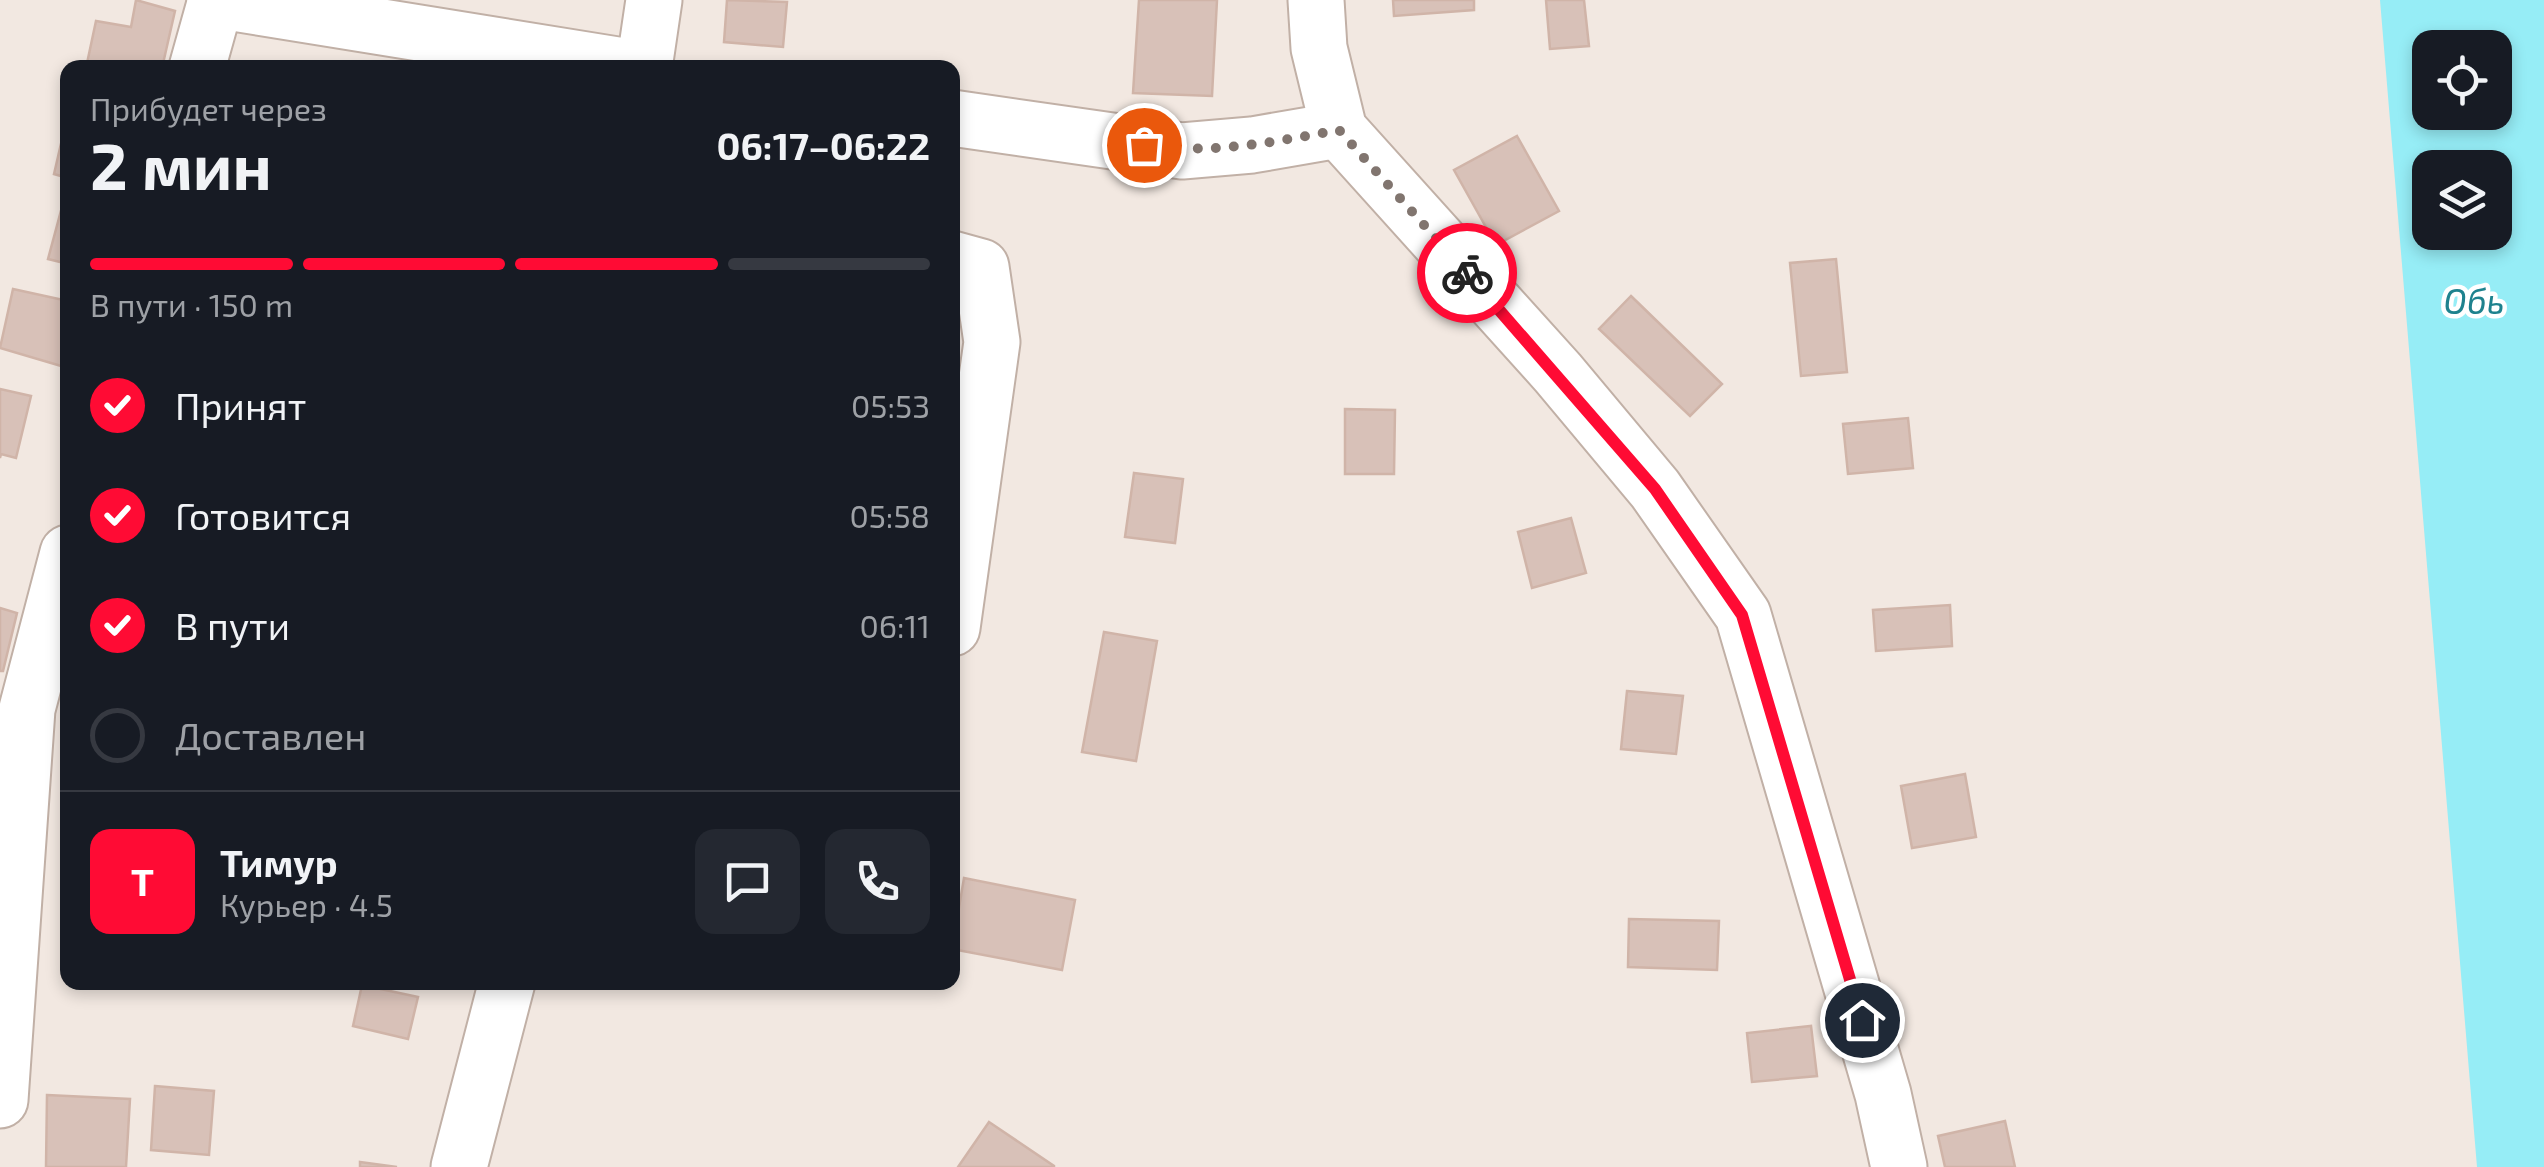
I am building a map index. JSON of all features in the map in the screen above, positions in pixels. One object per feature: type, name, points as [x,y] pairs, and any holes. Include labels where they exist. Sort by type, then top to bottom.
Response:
[{"type":"street","points":[[199,60],[215,0],[586,60]]},
{"type":"street","points":[[645,60],[654,0]]},
{"type":"street","points":[[1316,0],[1319,48],[1339,130],[1558,373],[1655,489],[1742,615],[1883,1094],[1898,1167]]},
{"type":"street","points":[[960,119],[1182,150],[1252,145],[1339,130]]},
{"type":"street","points":[[960,261],[981,266],[992,342],[960,571]]},
{"type":"street","points":[[0,1100],[27,709],[60,583]]},
{"type":"street","points":[[459,1167],[504,990]]},
{"type":"water","name":"Обь","points":[[2380,0],[2544,0],[2544,1167],[2477,1167]]},
{"type":"building","points":[[136,0],[175,11],[164,60],[88,60],[96,21],[131,27]]},
{"type":"building","points":[[727,0],[787,2],[783,47],[724,42]]},
{"type":"building","points":[[1139,0],[1217,0],[1212,96],[1133,93]]},
{"type":"building","points":[[1393,0],[1474,0],[1474,10],[1394,16]]},
{"type":"building","points":[[1546,0],[1584,0],[1589,46],[1550,49]]},
{"type":"building","points":[[1517,136],[1559,211],[1496,245],[1454,170]]},
{"type":"building","points":[[60,148],[60,176],[54,174]]},
{"type":"building","points":[[60,214],[60,262],[48,259]]},
{"type":"building","points":[[1836,259],[1847,372],[1801,376],[1790,263]]},
{"type":"building","points":[[13,289],[60,299],[60,366],[0,348]]},
{"type":"building","points":[[1631,296],[1722,384],[1690,416],[1599,329]]},
{"type":"building","points":[[0,389],[31,396],[16,458],[1,454],[0,458]]},
{"type":"building","points":[[1345,409],[1395,410],[1394,474],[1345,474]]},
{"type":"building","points":[[1908,418],[1913,468],[1848,474],[1843,424]]},
{"type":"building","points":[[1134,473],[1183,479],[1175,543],[1125,537]]},
{"type":"building","points":[[1571,518],[1586,573],[1532,588],[1518,532]]},
{"type":"building","points":[[1950,605],[1952,646],[1876,651],[1873,610]]},
{"type":"building","points":[[0,608],[17,613],[3,671],[0,671]]},
{"type":"building","points":[[1104,632],[1157,641],[1136,761],[1082,752]]},
{"type":"building","points":[[1627,691],[1683,696],[1676,754],[1621,749]]},
{"type":"building","points":[[1965,774],[1976,837],[1912,848],[1901,786]]},
{"type":"building","points":[[964,878],[1075,900],[1062,970],[960,951]]},
{"type":"building","points":[[1629,919],[1719,921],[1717,970],[1628,967]]},
{"type":"building","points":[[361,990],[418,997],[408,1039],[353,1026]]},
{"type":"building","points":[[1811,1026],[1817,1076],[1752,1082],[1747,1033]]},
{"type":"building","points":[[155,1086],[214,1091],[209,1155],[151,1150]]},
{"type":"building","points":[[47,1095],[130,1099],[126,1167],[46,1167]]},
{"type":"building","points":[[2005,1121],[2015,1167],[1945,1167],[1938,1136]]},
{"type":"building","points":[[989,1122],[1054,1166],[1054,1167],[958,1167]]},
{"type":"building","points":[[360,1162],[397,1167],[360,1167]]},
{"type":"way so far","points":[[1144,145],[1182,150],[1217,148],[1339,130],[1467,273]]},
{"type":"route","points":[[1467,273],[1655,489],[1742,615],[1862,1020]]}]
